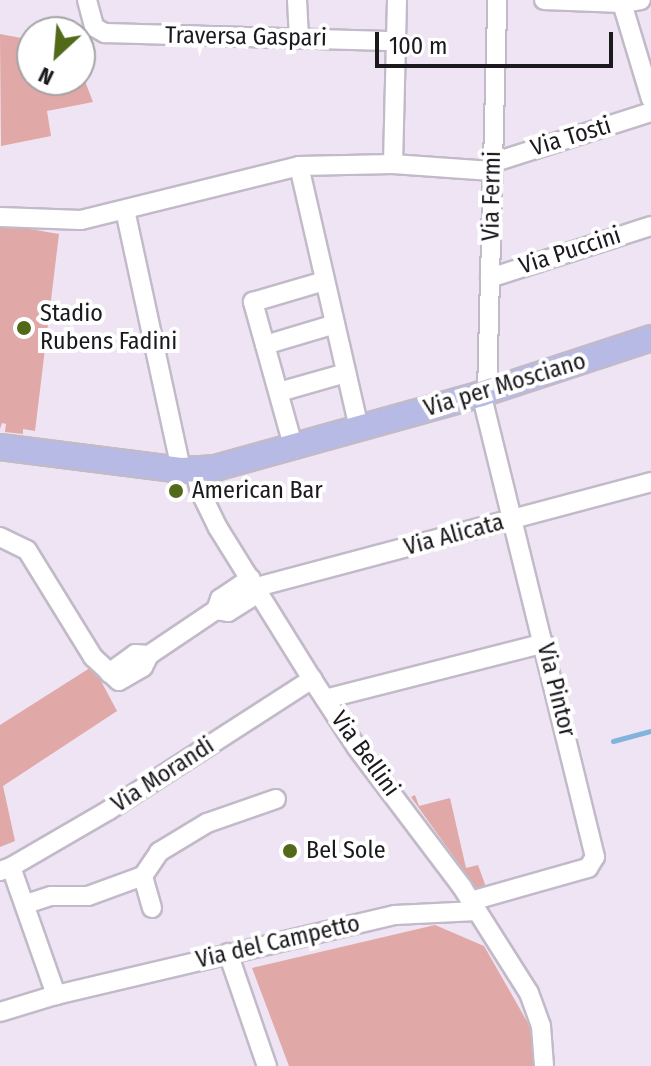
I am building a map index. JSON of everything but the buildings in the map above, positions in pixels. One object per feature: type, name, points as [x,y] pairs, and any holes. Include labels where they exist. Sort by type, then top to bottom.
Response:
[{"type":"main road","name":"Via per Mosciano","points":[[0,447],[188,470],[294,449],[484,393],[651,338]]},
{"type":"street","name":"Traversa Gaspari","points":[[87,0],[97,30],[397,41]]},
{"type":"street","points":[[297,0],[299,39]]},
{"type":"street","points":[[393,164],[397,0]]},
{"type":"street","name":"Via Fermi","points":[[484,393],[497,0]]},
{"type":"street","points":[[544,0],[631,2],[651,99]]},
{"type":"street","name":"Via Tosti","points":[[492,167],[651,112]]},
{"type":"street","points":[[0,217],[81,220],[299,166],[393,164],[492,167]]},
{"type":"street","points":[[299,166],[359,429]]},
{"type":"street","name":"Via Bellini","points":[[125,210],[188,470],[312,679],[357,748],[474,906]]},
{"type":"street","name":"Via Puccini","points":[[490,278],[651,226]]},
{"type":"street","points":[[294,449],[253,302],[325,281]]},
{"type":"street","points":[[265,345],[335,324]]},
{"type":"street","points":[[279,392],[346,373]]},
{"type":"street","name":"Via Pintor","points":[[474,906],[588,868],[595,857],[484,393]]},
{"type":"street","name":"Via Alicata","points":[[0,537],[27,550],[93,657],[109,673],[135,654],[149,655],[216,610],[228,612],[256,586],[651,482]]},
{"type":"street","points":[[325,699],[544,643]]},
{"type":"street","name":"Via Morandi","points":[[6,869],[109,810],[312,679]]},
{"type":"street","points":[[26,904],[51,896],[88,896],[143,876],[159,852],[207,823],[276,799]]},
{"type":"street","points":[[6,869],[26,904],[56,995]]},
{"type":"street","points":[[143,876],[152,908]]},
{"type":"street","points":[[474,906],[529,993],[541,1026],[544,1066]]},
{"type":"street","name":"Via del Campetto","points":[[0,1012],[56,995],[395,915],[474,906]]},
{"type":"street","points":[[228,953],[267,1066]]},
{"type":"shaded area","points":[[0,34],[16,37],[16,96],[91,96],[93,102],[47,111],[51,136],[1,146]]},
{"type":"shaded area","name":"Stadio Rubens Fadini","points":[[0,224],[59,234],[35,431],[23,429],[23,434],[5,432],[6,424],[2,423],[0,429]]},
{"type":"shaded area","points":[[93,666],[117,711],[3,786],[15,841],[0,847],[0,725]]},
{"type":"shaded area","points":[[415,795],[419,806],[450,798],[466,868],[478,865],[486,887],[477,889],[411,797]]},
{"type":"shaded area","points":[[435,925],[484,946],[537,1039],[534,1066],[289,1066],[252,968]]},
{"type":"waterway","points":[[613,741],[651,731]]},
{"type":"place","name":"Stadio Rubens Fadini","points":[[24,328]]},
{"type":"place","name":"American Bar","points":[[176,491]]},
{"type":"place","name":"Bel Sole","points":[[290,851]]}]
